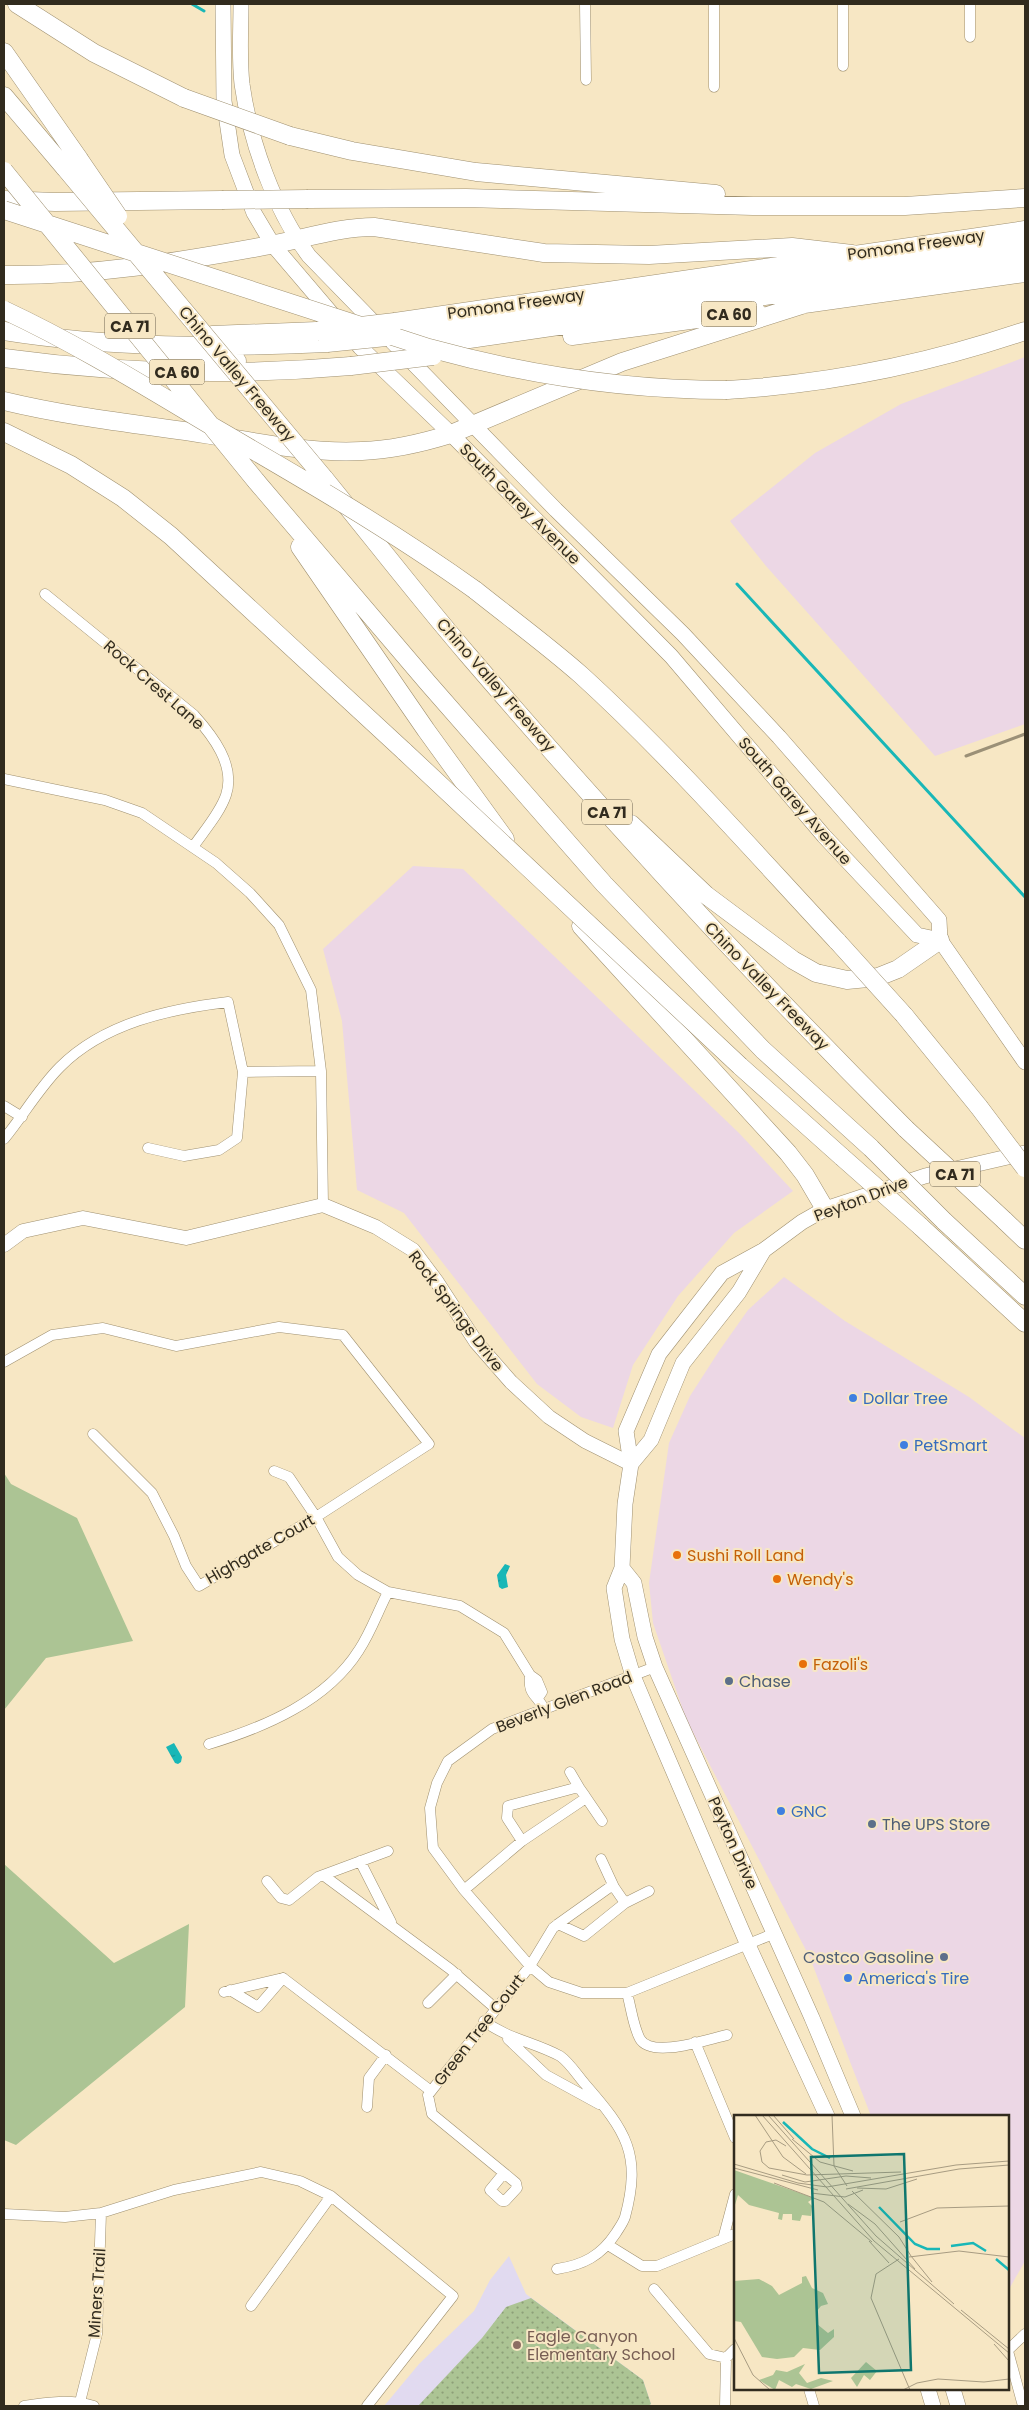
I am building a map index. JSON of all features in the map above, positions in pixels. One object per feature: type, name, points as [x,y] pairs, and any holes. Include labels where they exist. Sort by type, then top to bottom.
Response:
[{"type":"highway","points":[[17,4],[94,53],[184,98],[290,136],[352,151],[476,172],[853,206]]},
{"type":"highway","points":[[4,52],[72,163]]},
{"type":"highway","points":[[4,96],[72,163]]},
{"type":"highway","name":"Chino Valley Freeway","points":[[72,163],[132,238],[155,276],[324,478],[468,655],[688,904],[811,1034],[906,1129],[1025,1240]]},
{"type":"highway","name":"CA 71","points":[[4,172],[280,510],[441,698],[655,938],[763,1050],[871,1148],[944,1221],[1025,1296]]},
{"type":"highway","points":[[4,200],[55,202],[457,198],[743,206],[905,206],[1025,198]]},
{"type":"highway","points":[[4,210],[429,348],[477,361],[590,382],[653,388],[727,390],[814,382],[875,372],[942,357],[1025,331]]},
{"type":"highway","points":[[4,276],[61,275],[119,270],[298,241],[343,230],[374,226],[571,255],[701,253],[792,247],[852,254]]},
{"type":"highway","name":"Pomona Freeway","points":[[4,319],[61,327],[163,334],[322,337],[395,322],[1025,230]]},
{"type":"highway","points":[[421,345],[1025,244]]},
{"type":"highway","points":[[4,331],[39,337],[130,344],[241,347],[322,337],[421,345],[1025,258]]},
{"type":"highway","name":"CA 60","points":[[4,358],[84,368],[204,373],[296,371],[421,345],[808,303],[1025,273]]},
{"type":"highway","points":[[4,401],[100,420],[326,451],[361,451],[402,447],[451,434],[622,362],[808,303]]},
{"type":"highway","points":[[4,310],[98,359],[403,540],[474,590],[557,654],[608,701],[680,773],[838,942],[904,1015],[980,1107],[1025,1168]]},
{"type":"highway","points":[[4,346],[69,355],[132,360],[346,361]]},
{"type":"highway","points":[[4,432],[71,466],[123,498],[171,536],[740,1066],[920,1226],[1025,1323]]},
{"type":"highway","points":[[280,510],[306,557],[426,730],[510,845],[788,1153],[805,1175],[825,1209]]},
{"type":"highway","points":[[568,768],[625,818],[706,895],[792,960],[816,973],[847,980],[878,977],[898,969],[940,940]]},
{"type":"main road","name":"South Garey Avenue","points":[[223,4],[224,101],[232,154],[254,213],[273,245],[360,347],[451,434],[671,656],[824,836],[917,936],[940,940]]},
{"type":"main road","name":"South Garey Avenue","points":[[241,4],[240,60],[246,107],[255,142],[267,175],[298,241],[323,272],[596,549],[683,634],[779,737],[940,920],[940,940],[1025,1062]]},
{"type":"main road","points":[[534,518],[580,546],[596,549]]},
{"type":"main road","name":"Peyton Drive","points":[[827,2115],[748,1945],[633,1676],[616,1613],[614,1588],[622,1568],[625,1504],[631,1464],[626,1431],[659,1354],[722,1273],[764,1250],[802,1222],[825,1209],[925,1176],[1025,1153]]},
{"type":"main road","name":"Peyton Drive","points":[[631,1464],[651,1440],[683,1364],[739,1292],[764,1250]]},
{"type":"main road","name":"Peyton Drive","points":[[622,1568],[634,1583],[645,1637],[655,1667],[853,2115]]},
{"type":"main road","points":[[928,2390],[933,2406]]},
{"type":"main road","points":[[953,2390],[958,2406]]},
{"type":"street","points":[[585,4],[586,80]]},
{"type":"street","points":[[714,4],[714,88]]},
{"type":"street","points":[[843,4],[843,66]]},
{"type":"street","points":[[970,4],[970,37]]},
{"type":"street","name":"Rock Crest Lane","points":[[45,594],[194,715],[215,739],[227,771],[226,794],[193,847]]},
{"type":"street","points":[[4,779],[105,800],[142,813],[216,863],[250,893],[279,925],[310,990],[321,1071],[323,1204],[186,1238],[83,1218],[23,1232],[4,1245]]},
{"type":"street","points":[[4,1139],[60,1067],[94,1041],[146,1017],[195,1006],[228,1002],[243,1072],[237,1138],[219,1150],[184,1156],[148,1148]]},
{"type":"street","points":[[243,1072],[321,1071]]},
{"type":"street","points":[[4,1106],[22,1118]]},
{"type":"street","name":"Rock Springs Drive","points":[[323,1204],[376,1227],[413,1250],[437,1282],[476,1342],[511,1382],[549,1417],[585,1441],[631,1464]]},
{"type":"street","name":"Highgate Court","points":[[4,1362],[52,1335],[103,1328],[176,1346],[279,1327],[343,1335],[429,1444],[316,1517],[198,1586],[186,1566],[174,1536],[152,1493],[93,1434]]},
{"type":"street","points":[[274,1470],[289,1477],[316,1517],[338,1556],[358,1575],[388,1592],[460,1606],[504,1633],[530,1675],[537,1680],[542,1692],[538,1698],[545,1710]]},
{"type":"street","points":[[210,1744],[244,1733],[288,1713],[320,1690],[348,1666],[360,1649],[388,1592]]},
{"type":"street","name":"Beverly Glen Road","points":[[655,1667],[492,1729],[448,1761],[437,1782],[430,1808],[433,1848],[464,1890],[530,1966],[549,1982],[582,1993],[627,1993],[773,1934]]},
{"type":"street","points":[[570,1772],[602,1821]]},
{"type":"street","points":[[522,1841],[507,1818],[508,1806],[575,1788],[582,1792]]},
{"type":"street","points":[[464,1890],[522,1841],[583,1800],[582,1792]]},
{"type":"street","points":[[267,1881],[281,1898],[289,1900],[323,1875],[388,1851]]},
{"type":"street","points":[[601,1859],[614,1888],[625,1904]]},
{"type":"street","points":[[360,1861],[393,1925]]},
{"type":"street","points":[[323,1875],[458,1974],[495,2008]]},
{"type":"street","points":[[614,1888],[610,1887],[558,1924],[584,1936],[625,1904],[649,1891]]},
{"type":"street","name":"Green Tree Court","points":[[430,2093],[484,2021],[530,1966],[558,1924]]},
{"type":"street","points":[[428,2003],[458,1974]]},
{"type":"street","points":[[283,1978],[258,2007],[227,1991],[283,1978],[386,2055],[430,2093],[432,2114],[504,2173]]},
{"type":"street","points":[[627,1993],[640,2038],[644,2043],[662,2048],[726,2035]]},
{"type":"street","points":[[484,2021],[501,2033],[546,2075],[606,2108]]},
{"type":"street","points":[[501,2033],[561,2057],[619,2125],[633,2162],[630,2195],[624,2220],[608,2245],[596,2257],[576,2266],[557,2269]]},
{"type":"street","points":[[695,2042],[734,2136]]},
{"type":"street","points":[[367,2107],[369,2078],[386,2055]]},
{"type":"street","points":[[4,2214],[65,2217],[102,2213],[174,2190],[261,2172],[300,2181],[331,2196],[454,2296],[368,2406]]},
{"type":"street","points":[[251,2306],[331,2196]]},
{"type":"street","points":[[722,2239],[734,2197]]},
{"type":"street","name":"Miners Trail","points":[[80,2402],[96,2334],[102,2213]]},
{"type":"street","points":[[608,2245],[642,2266],[657,2266],[734,2234]]},
{"type":"street","points":[[654,2289],[709,2354],[726,2358]]},
{"type":"street","points":[[1009,2350],[1025,2334]]},
{"type":"street","points":[[726,2406],[726,2358],[734,2350]]},
{"type":"street","points":[[1009,2355],[1023,2406]]},
{"type":"street","points":[[809,2390],[814,2406]]},
{"type":"street","points":[[24,2406],[43,2403],[80,2402],[94,2406]]},
{"type":"shaded area","points":[[1025,357],[1025,724],[935,756],[766,566],[730,521],[815,453],[901,404]]},
{"type":"shaded area","points":[[413,866],[463,869],[739,1133],[793,1191],[734,1233],[678,1296],[633,1365],[613,1428],[581,1417],[537,1384],[404,1213],[357,1190],[342,1021],[323,949]]},
{"type":"shaded area","points":[[784,1277],[845,1321],[969,1397],[1025,1438],[1025,2261],[1009,2289],[1009,2115],[871,2115],[810,1958],[686,1719],[653,1623],[649,1583],[669,1443],[690,1396],[748,1310]]},
{"type":"shaded area","name":"Eagle Canyon Elementary School","points":[[509,2256],[526,2294],[643,2380],[651,2404],[648,2406],[384,2406],[419,2364],[474,2311],[490,2280]]},
{"type":"green space","points":[[4,1473],[11,1484],[77,1518],[133,1641],[46,1658],[4,1710]]},
{"type":"green space","points":[[4,1864],[114,1963],[189,1924],[185,2007],[16,2145],[4,2140]]},
{"type":"green space","name":"Eagle Canyon Elementary School","points":[[531,2298],[643,2380],[651,2404],[648,2406],[418,2406],[482,2338],[506,2307]]},
{"type":"water","points":[[505,1564],[510,1566],[506,1575],[508,1587],[502,1589],[499,1587],[497,1575]]},
{"type":"water","points":[[174,1743],[182,1757],[181,1762],[178,1764],[175,1763],[166,1747]]},
{"type":"waterway","points":[[192,4],[204,11]]},
{"type":"waterway","points":[[737,584],[1025,897]]},
{"type":"railway","points":[[966,756],[1025,734]]},
{"type":"place","name":"Dollar Tree","points":[[853,1398]]},
{"type":"place","name":"PetSmart","points":[[904,1445]]},
{"type":"place","name":"Sushi Roll Land","points":[[677,1555]]},
{"type":"place","name":"Wendy's","points":[[777,1579]]},
{"type":"place","name":"Fazoli's","points":[[803,1664]]},
{"type":"place","name":"Chase","points":[[729,1681]]},
{"type":"place","name":"GNC","points":[[781,1811]]},
{"type":"place","name":"The UPS Store","points":[[872,1824]]},
{"type":"place","name":"Costco Gasoline","points":[[944,1957]]},
{"type":"place","name":"America's Tire","points":[[848,1978]]},
{"type":"place","name":"Eagle Canyon Elementary School","points":[[517,2345]]}]
